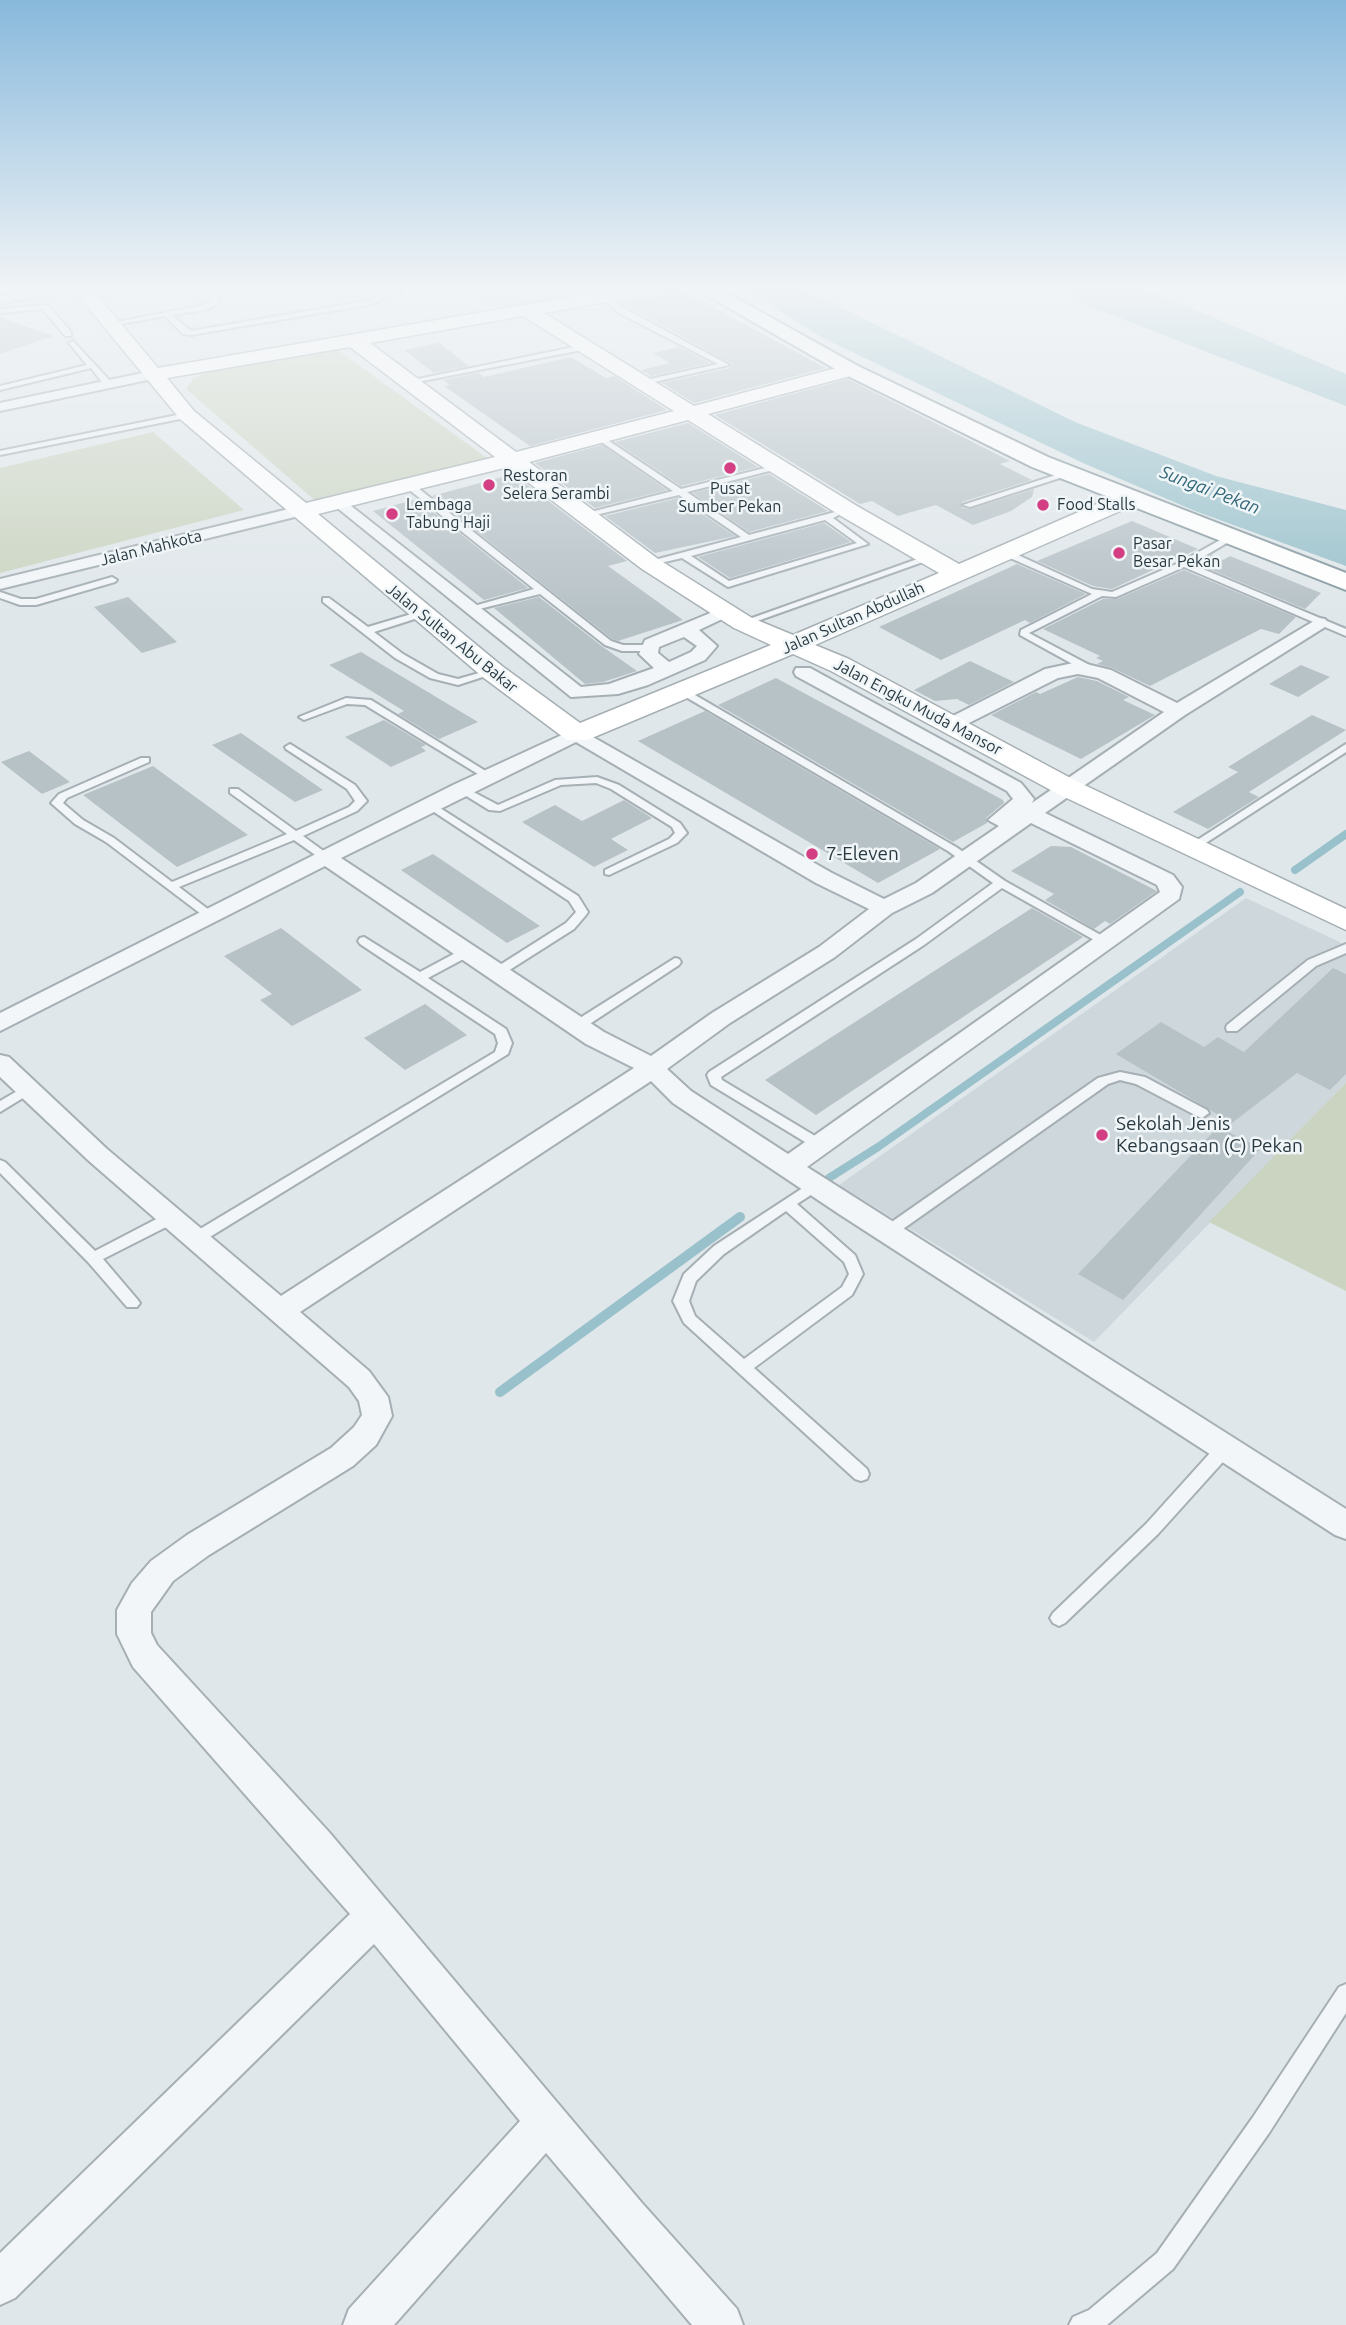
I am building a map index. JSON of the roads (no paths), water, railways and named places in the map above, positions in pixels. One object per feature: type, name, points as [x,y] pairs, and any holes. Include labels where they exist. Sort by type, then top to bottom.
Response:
[{"type":"highway","points":[[906,396],[1068,474],[1346,582]]},
{"type":"street","points":[[2,405],[45,396]]},
{"type":"street","name":"Jalan Sultan Abu Bakar","points":[[171,396],[187,415],[425,617],[493,673],[577,734],[824,878],[884,908]]},
{"type":"street","name":"Jalan Engku Muda Mansor","points":[[425,396],[650,564],[798,658],[873,682],[951,724],[992,761],[1068,788],[1346,921]]},
{"type":"street","points":[[666,396],[849,511],[957,572]]},
{"type":"street","points":[[301,511],[509,461],[750,396]]},
{"type":"street","name":"Jalan Sultan Abdullah","points":[[577,734],[683,691],[798,658],[957,572],[1128,499]]},
{"type":"street","points":[[341,503],[470,610],[568,688],[578,693],[611,690],[668,670],[706,651],[705,641],[686,629]]},
{"type":"street","name":"Jalan Mahkota","points":[[0,584],[301,511]]},
{"type":"street","points":[[425,617],[470,610]]},
{"type":"street","points":[[668,670],[648,654],[648,648],[686,629],[735,618]]},
{"type":"street","points":[[960,854],[1030,814],[1178,711],[1319,623]]},
{"type":"street","points":[[280,1311],[536,1147],[649,1066],[827,952],[884,908],[925,888],[960,854],[1019,807],[1024,799],[992,761],[848,694],[798,658]]},
{"type":"street","points":[[951,724],[1064,669],[1091,670],[1178,711]]},
{"type":"street","points":[[848,694],[873,682]]},
{"type":"street","points":[[0,1023],[429,804],[577,734]]},
{"type":"street","points":[[789,1167],[1171,894],[1171,887],[1155,875],[1030,814]]},
{"type":"street","points":[[326,857],[577,1026],[649,1066],[682,1097],[815,1185],[1346,1526]]},
{"type":"street","points":[[0,1063],[26,1090],[195,1239],[359,1379],[373,1397],[377,1416],[365,1436],[342,1457],[198,1545],[162,1571],[144,1593],[134,1611],[134,1634],[145,1656],[307,1835],[721,2325]]},
{"type":"street","points":[[0,2283],[375,1916]]},
{"type":"street","points":[[365,2325],[547,2122]]},
{"type":"lane","points":[[0,453],[187,415]]},
{"type":"lane","points":[[600,437],[748,538]]},
{"type":"lane","points":[[586,516],[778,466]]},
{"type":"lane","points":[[967,505],[1068,474]]},
{"type":"lane","points":[[410,486],[608,643],[622,648],[648,648]]},
{"type":"lane","points":[[650,564],[849,511]]},
{"type":"lane","points":[[683,555],[728,584],[863,544],[826,517]]},
{"type":"lane","points":[[1004,552],[1099,594],[1113,595],[1184,564],[1229,538]]},
{"type":"lane","points":[[735,618],[929,558]]},
{"type":"lane","points":[[1184,564],[1346,633]]},
{"type":"lane","points":[[0,595],[20,602],[36,601],[112,580]]},
{"type":"lane","points":[[470,610],[542,590]]},
{"type":"lane","points":[[1091,670],[1025,635],[1024,632],[1099,594]]},
{"type":"lane","points":[[327,600],[399,656],[448,681],[458,682],[493,673]]},
{"type":"lane","points":[[366,631],[425,617]]},
{"type":"lane","points":[[683,691],[960,854],[1001,883],[1107,942]]},
{"type":"lane","points":[[304,717],[346,701],[367,702],[487,775]]},
{"type":"lane","points":[[172,886],[353,809],[361,801],[351,787],[290,747]]},
{"type":"lane","points":[[1191,848],[1346,747]]},
{"type":"lane","points":[[145,760],[75,790],[63,796],[57,803],[79,822],[110,840],[209,916]]},
{"type":"lane","points":[[460,789],[493,808],[500,808],[559,782],[597,780],[615,787],[676,825],[681,833],[673,841],[609,872]]},
{"type":"lane","points":[[233,791],[326,857]]},
{"type":"lane","points":[[429,804],[574,899],[582,912],[570,926],[496,973]]},
{"type":"lane","points":[[820,1145],[716,1082],[714,1075],[920,942],[1001,883]]},
{"type":"lane","points":[[195,1239],[501,1054],[505,1043],[501,1032],[364,941]]},
{"type":"lane","points":[[1232,1028],[1312,963],[1346,948]]},
{"type":"lane","points":[[421,977],[465,953]]},
{"type":"lane","points":[[577,1026],[676,962]]},
{"type":"lane","points":[[888,1232],[1102,1081],[1120,1076],[1140,1080],[1202,1113]]},
{"type":"lane","points":[[0,1107],[26,1090]]},
{"type":"lane","points":[[0,1165],[93,1258],[132,1303]]},
{"type":"lane","points":[[815,1185],[719,1251],[689,1278],[681,1301],[689,1319],[861,1474]]},
{"type":"lane","points":[[744,1367],[847,1291],[856,1274],[850,1259],[788,1204]]},
{"type":"lane","points":[[93,1258],[172,1218]]},
{"type":"lane","points":[[1059,1618],[1152,1529],[1225,1448]]},
{"type":"lane","points":[[1081,2325],[1097,2318],[1165,2261],[1261,2125],[1346,1994]]},
{"type":"water","name":"Sungai Pekan","points":[[945,396],[1023,396],[1075,422],[1216,476],[1346,510],[1346,566],[1195,511],[1083,463]]},
{"type":"water","points":[[1322,396],[1346,396],[1346,406]]},
{"type":"waterway","points":[[1295,870],[1346,834]]},
{"type":"waterway","points":[[829,1178],[878,1147],[1240,892]]},
{"type":"waterway","points":[[500,1392],[740,1217]]},
{"type":"place","name":"Pusat Sumber Pekan","points":[[730,468]]},
{"type":"place","name":"Restoran Selera Serambi","points":[[489,485]]},
{"type":"place","name":"Food Stalls","points":[[1043,505]]},
{"type":"place","name":"Lembaga Tabung Haji","points":[[392,514]]},
{"type":"place","name":"Pasar Besar Pekan","points":[[1119,553]]},
{"type":"place","name":"7-Eleven","points":[[812,854]]},
{"type":"place","name":"Sekolah Jenis Kebangsaan (C) Pekan","points":[[1102,1135]]}]
